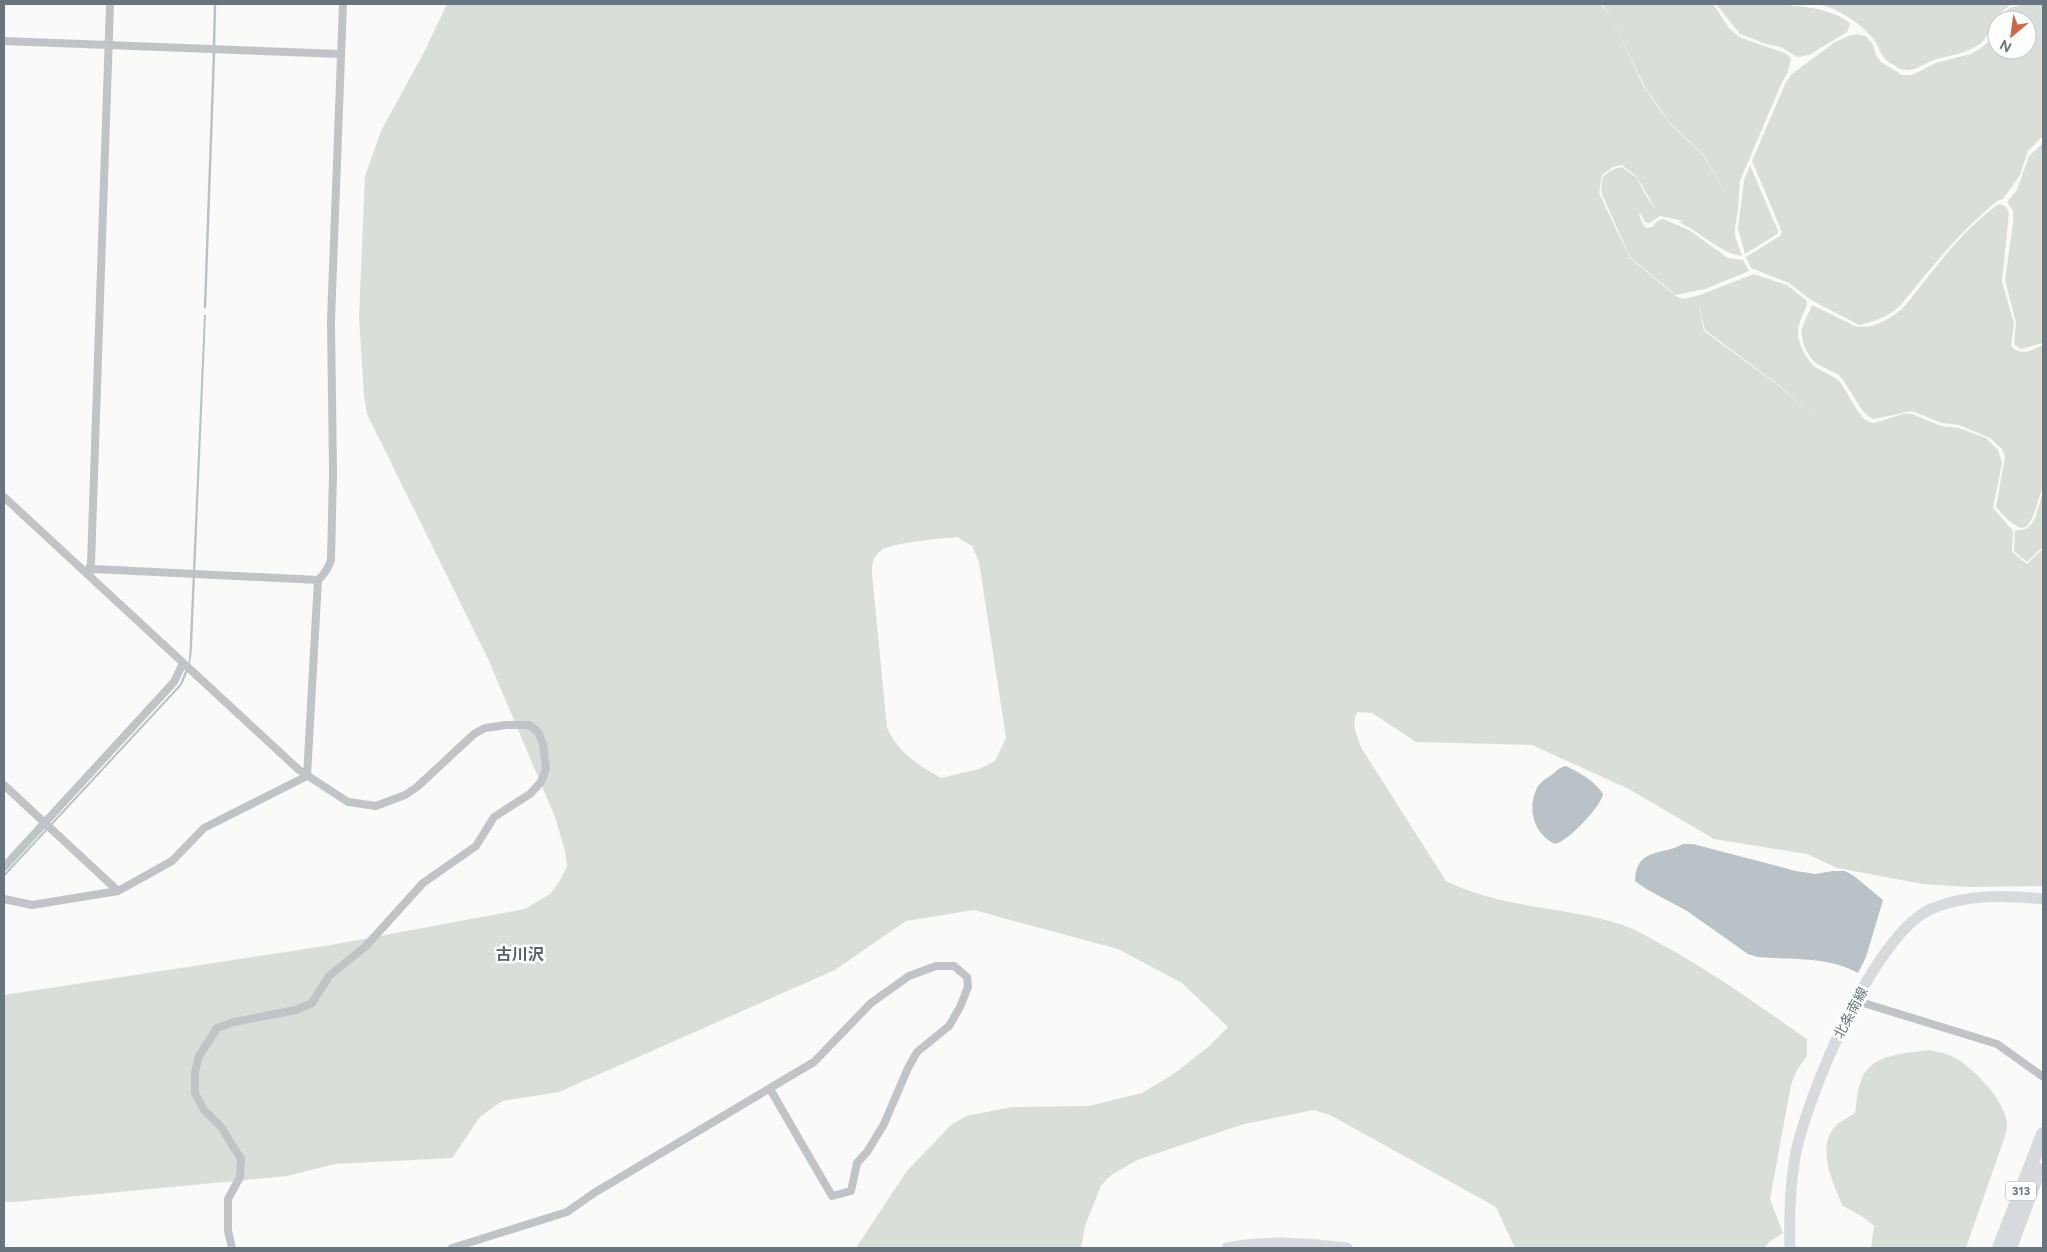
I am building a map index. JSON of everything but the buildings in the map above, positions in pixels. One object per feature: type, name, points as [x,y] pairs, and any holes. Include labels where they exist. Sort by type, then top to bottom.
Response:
[{"type":"highway","name":"313","points":[[1999,1248],[2043,1134]]},
{"type":"highway","name":"313","points":[[2010,1248],[2043,1160]]},
{"type":"street","points":[[87,573],[91,564],[110,4]]},
{"type":"street","points":[[87,573],[94,569],[318,580],[324,575],[331,560],[334,472],[332,320],[343,4]]},
{"type":"street","points":[[4,41],[341,54]]},
{"type":"street","points":[[4,497],[182,663],[307,776],[348,802],[376,806],[405,795],[418,787],[474,734],[485,728],[506,725],[529,725],[538,732],[543,744],[546,769],[541,782],[530,794],[494,817],[476,846],[423,883],[366,946],[329,976],[312,1003],[296,1010],[234,1022],[217,1028],[198,1056],[194,1072],[195,1093],[204,1110],[221,1126],[241,1159],[240,1177],[228,1199],[228,1231],[232,1248]]},
{"type":"street","points":[[307,776],[318,580]]},
{"type":"street","points":[[4,867],[174,682],[182,663]]},
{"type":"street","points":[[4,899],[32,905],[118,891],[172,860],[204,828],[307,776]]},
{"type":"street","points":[[4,785],[118,891]]},
{"type":"street","name":"北条南線","points":[[1790,1248],[1791,1195],[1795,1157],[1806,1113],[1832,1050],[1857,1001],[1888,948],[1909,926],[1930,910],[1957,900],[1990,896],[2043,899]]},
{"type":"street","points":[[452,1248],[567,1212],[594,1193],[814,1062],[848,1024],[871,1003],[909,976],[936,966],[954,966],[967,977],[968,987],[960,1007],[949,1026],[917,1052],[908,1068],[884,1124],[867,1152],[857,1163],[851,1191],[832,1196],[770,1089]]},
{"type":"street","points":[[1857,1001],[1997,1044],[2042,1076]]},
{"type":"street","points":[[1227,1248],[1278,1242],[1347,1248]]},
{"type":"shaded area","points":[[447,4],[1600,4],[1610,15],[1602,4],[1713,4],[1729,28],[1739,37],[1787,54],[1791,59],[1788,72],[1740,181],[1735,236],[1742,256],[1718,247],[1678,222],[1684,221],[1660,216],[1650,223],[1645,222],[1640,213],[1639,215],[1646,228],[1652,227],[1657,221],[1663,219],[1689,230],[1728,258],[1743,260],[1749,271],[1705,289],[1676,295],[1630,257],[1601,192],[1603,176],[1614,169],[1622,167],[1637,178],[1656,210],[1637,177],[1622,165],[1613,167],[1602,175],[1599,193],[1630,258],[1676,296],[1682,299],[1697,296],[1754,274],[1787,285],[1807,301],[1798,328],[1799,340],[1803,350],[1814,366],[1841,383],[1864,419],[1874,423],[1903,414],[1912,414],[1941,426],[1959,428],[1986,438],[1998,450],[2002,463],[1993,508],[2013,531],[2012,552],[2027,564],[2043,549],[2043,886],[1970,887],[1923,884],[1837,868],[1807,854],[1714,839],[1629,789],[1532,745],[1416,742],[1372,713],[1357,712],[1355,726],[1362,749],[1446,881],[1489,897],[1579,914],[1629,927],[1670,949],[1740,992],[1807,1039],[1807,1056],[1797,1070],[1791,1085],[1770,1199],[1783,1233],[1769,1242],[1765,1248],[1515,1248],[1496,1207],[1332,1116],[1314,1110],[1244,1124],[1130,1164],[1110,1176],[1101,1186],[1085,1226],[1081,1248],[856,1248],[906,1172],[951,1125],[966,1116],[1012,1107],[1089,1106],[1142,1093],[1172,1075],[1207,1048],[1228,1027],[1182,983],[1118,949],[974,910],[906,921],[835,970],[559,1092],[502,1101],[480,1117],[452,1158],[335,1164],[287,1176],[4,1202],[4,995],[331,945],[525,909],[550,894],[567,866],[565,851],[555,817],[489,661],[367,414],[364,396],[359,317],[365,176],[381,131],[423,54]],"holes":[[[1610,15],[1645,87],[1670,123],[1704,155],[1726,194],[1703,155],[1670,124],[1644,87]],[[1698,300],[1705,330],[1780,386],[1816,417],[1779,386],[1704,331]],[[957,537],[972,546],[979,562],[1006,738],[995,761],[979,769],[941,778],[910,758],[897,745],[887,728],[872,568],[875,557],[879,552],[893,546]]]},
{"type":"shaded area","points":[[1716,4],[1768,4],[1805,7],[1822,10],[1850,23],[1847,32],[1809,55],[1797,57],[1781,47],[1766,44],[1740,34]]},
{"type":"shaded area","points":[[1818,4],[2014,4],[2003,10],[1987,10],[1987,36],[1978,45],[1967,51],[1934,60],[1909,70],[1903,70],[1890,63],[1883,56],[1872,37],[1854,21],[1833,9]]},
{"type":"shaded area","points":[[2025,4],[2043,4],[2043,136],[2028,151],[2020,175],[2003,199],[1999,200],[1971,224],[1900,306],[1881,318],[1859,325],[1811,300],[1789,283],[1751,268],[1746,257],[1780,236],[1782,232],[1752,161],[1786,82],[1792,74],[1835,42],[1858,34],[1867,37],[1881,62],[1902,75],[1912,75],[1936,63],[1971,54],[1987,43],[1987,60],[2037,60],[2037,10],[2007,10]]},
{"type":"shaded area","points":[[2043,143],[2043,343],[2021,349],[2014,344],[2016,323],[2005,280],[2013,223],[2013,211],[2007,202],[2017,190],[2029,156]]},
{"type":"shaded area","points":[[1750,165],[1778,231],[1777,234],[1745,254],[1738,228],[1744,180]]},
{"type":"shaded area","points":[[1999,204],[2005,206],[2009,212],[2002,282],[2014,323],[2011,346],[2023,352],[2043,345],[2043,487],[2032,518],[2026,527],[2020,528],[2008,520],[1996,507],[2005,457],[2002,449],[1990,438],[1959,425],[1942,423],[1912,411],[1873,419],[1862,410],[1839,375],[1817,364],[1811,358],[1804,346],[1801,330],[1812,305],[1855,326],[1862,327],[1881,323],[1893,316],[1903,308],[1959,239]]},
{"type":"shaded area","points":[[204,315],[206,315],[192,648],[187,672],[181,686],[4,877],[4,874],[180,684],[189,661]]},
{"type":"shaded area","points":[[2043,492],[2043,547],[2027,562],[2014,551],[2015,530],[2022,530],[2032,523]]},
{"type":"shaded area","points":[[1566,766],[1591,781],[1603,794],[1601,800],[1583,823],[1567,837],[1555,844],[1542,835],[1538,828],[1533,814],[1533,798],[1540,784],[1559,769]]},
{"type":"shaded area","points":[[1683,844],[1693,844],[1796,871],[1816,874],[1845,871],[1854,876],[1883,900],[1866,957],[1858,973],[1822,961],[1757,957],[1748,954],[1687,911],[1635,881],[1636,870],[1645,858],[1651,854]]},
{"type":"shaded area","points":[[1930,1050],[1947,1054],[1957,1059],[1976,1074],[1994,1094],[2005,1115],[2007,1128],[2005,1136],[1966,1248],[1871,1248],[1874,1226],[1863,1217],[1843,1206],[1835,1188],[1827,1157],[1828,1138],[1835,1126],[1855,1113],[1860,1082],[1873,1064],[1891,1056]]},
{"type":"waterway","points":[[214,46],[215,4]]},
{"type":"waterway","points":[[205,307],[214,53]]},
{"type":"district","name":"古川沢","points":[[520,954]]}]
